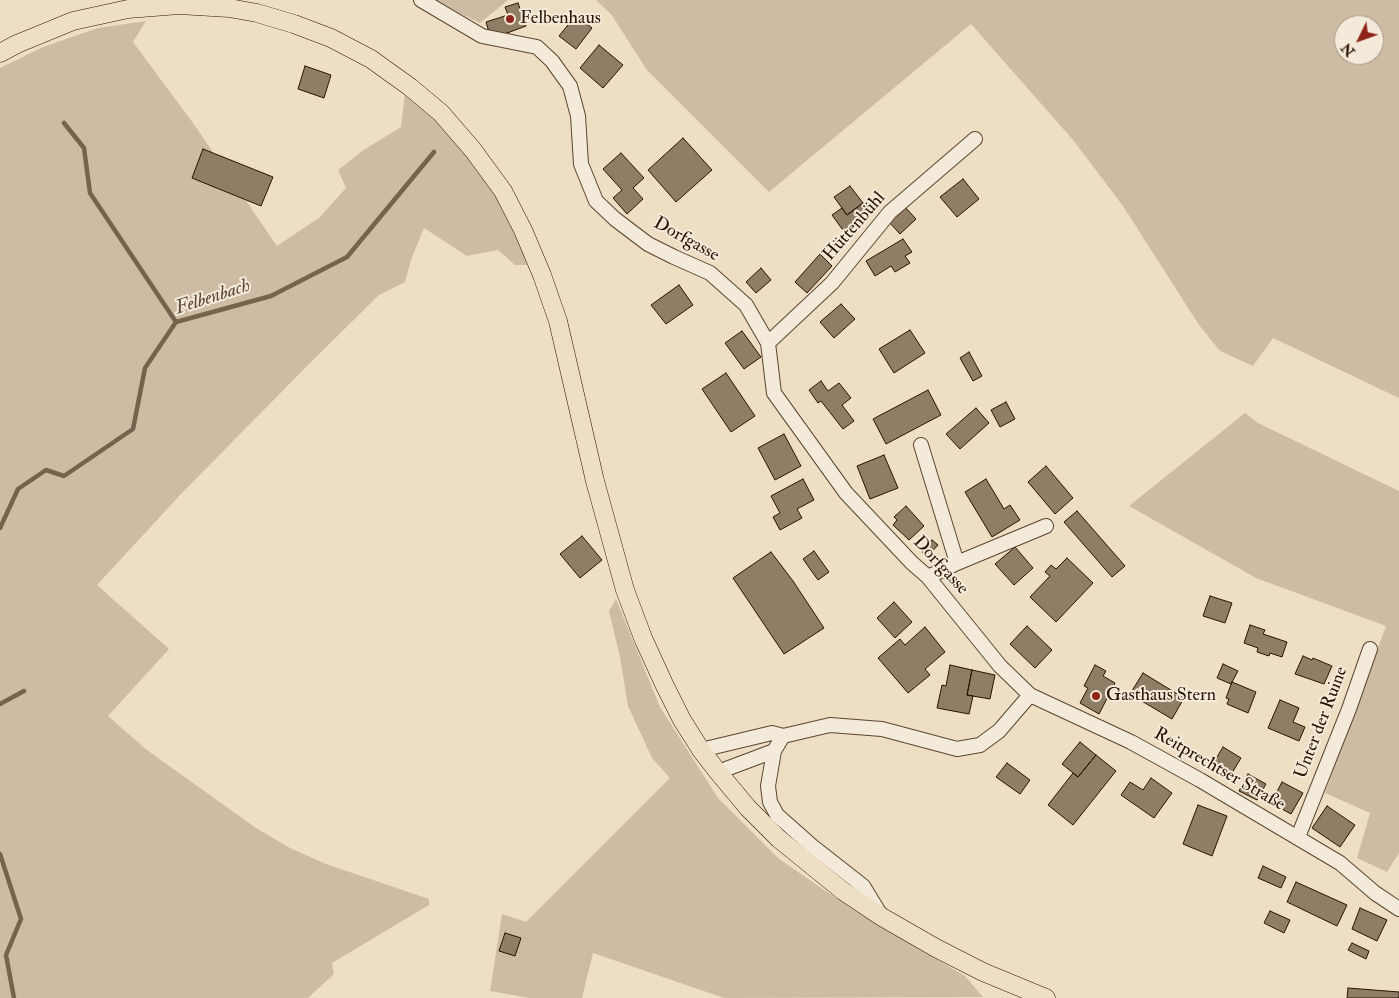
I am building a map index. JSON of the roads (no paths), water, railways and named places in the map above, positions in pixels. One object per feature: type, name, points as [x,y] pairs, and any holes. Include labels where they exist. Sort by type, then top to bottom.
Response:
[{"type":"main road","points":[[0,52],[73,21],[128,9],[181,2],[229,8],[256,7],[331,38],[372,59],[441,113],[474,150],[503,191],[523,230],[542,274],[558,321],[595,481],[625,590],[643,638],[664,684],[682,720],[701,750],[748,808],[779,838],[843,891],[882,917],[936,948],[983,972],[1046,998]]},
{"type":"street","name":"Dorfgasse","points":[[421,0],[482,36],[537,48],[552,61],[570,86],[578,116],[582,164],[596,200],[648,244],[710,273],[746,305],[768,343],[774,392],[846,493],[912,563],[928,577],[1000,666],[1030,695]]},
{"type":"street","name":"Hüttenbühl","points":[[768,343],[832,283],[890,212],[975,139]]},
{"type":"street","points":[[921,445],[957,563]]},
{"type":"street","points":[[928,577],[1046,526]]},
{"type":"street","name":"Unter der Ruine","points":[[1298,837],[1349,709],[1370,649]]},
{"type":"street","points":[[1012,676],[1015,712]]},
{"type":"street","points":[[701,750],[772,733],[783,736],[830,725],[882,729],[957,749],[980,745],[999,731],[1030,695]]},
{"type":"street","name":"Reitprechtser Straße","points":[[1030,695],[1132,742],[1298,837],[1340,863],[1375,893],[1399,909]]},
{"type":"street","points":[[783,736],[774,751],[768,786],[770,802],[777,815],[812,846],[863,886],[882,917]]},
{"type":"street","points":[[718,772],[774,751]]},
{"type":"street","points":[[779,838],[812,846]]},
{"type":"waterway","points":[[64,123],[84,148],[90,193],[176,322]]},
{"type":"waterway","name":"Felbenbach","points":[[0,528],[18,489],[46,470],[64,476],[133,429],[145,368],[176,322],[271,296],[347,257],[434,152]]},
{"type":"waterway","points":[[0,704],[24,691]]},
{"type":"waterway","name":"Felbenbach","points":[[0,854],[21,919],[6,955],[14,998]]},
{"type":"place","name":"Felbenhaus","points":[[510,19]]},
{"type":"place","name":"Gasthaus Stern","points":[[1096,696]]}]
